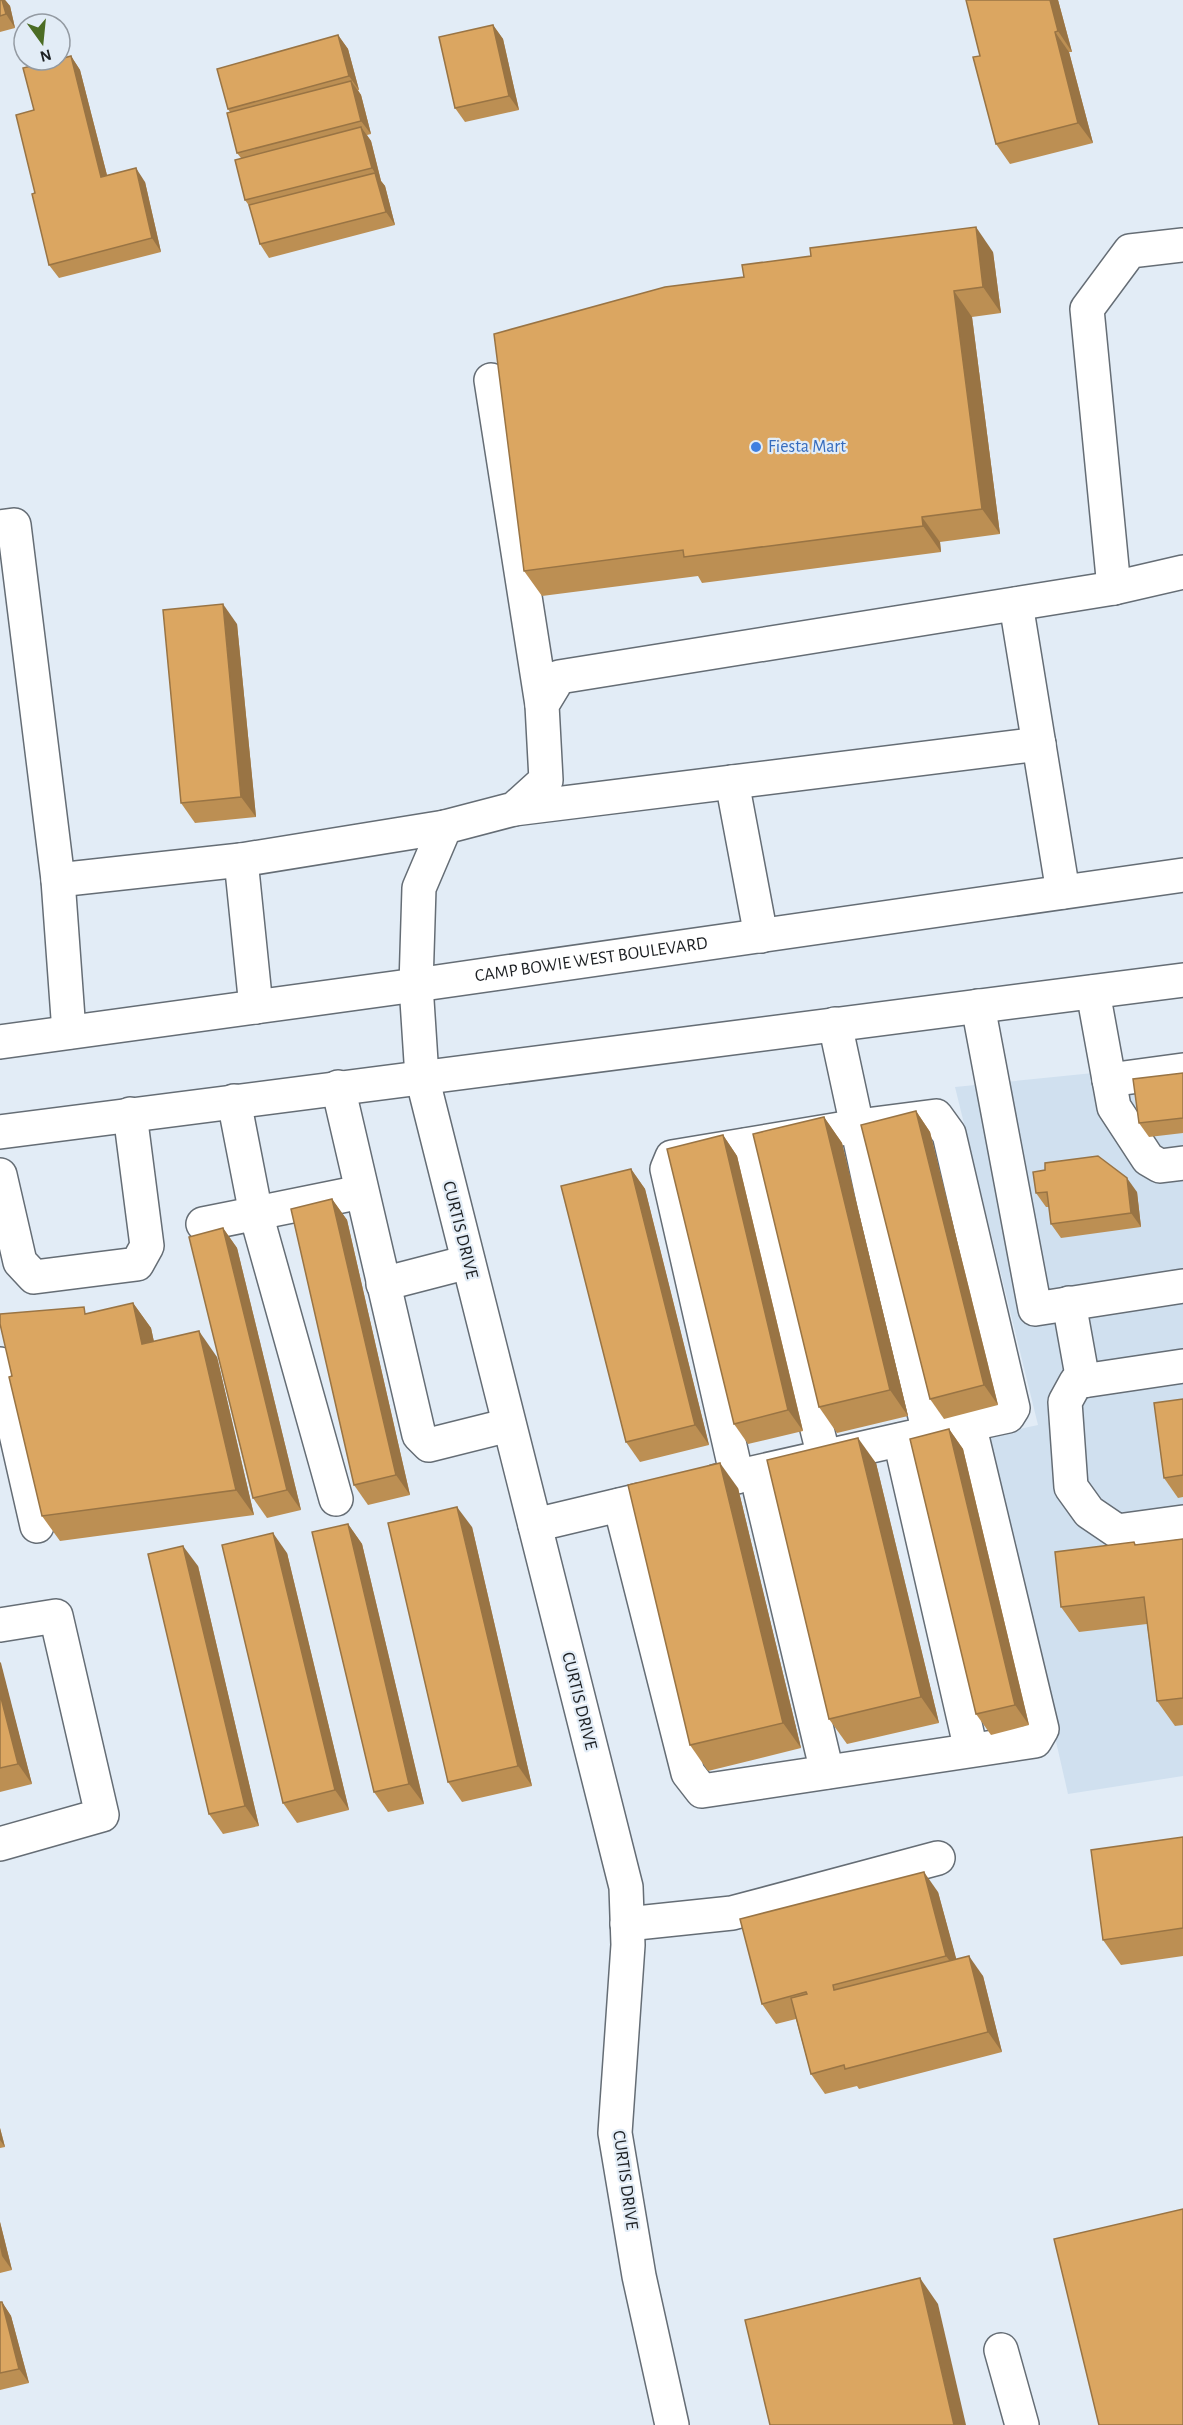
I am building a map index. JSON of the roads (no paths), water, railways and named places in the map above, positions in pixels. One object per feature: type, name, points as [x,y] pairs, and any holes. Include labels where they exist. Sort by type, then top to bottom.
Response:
[{"type":"main road","points":[[1114,588],[1087,309],[1131,251],[1183,245]]},
{"type":"main road","points":[[491,380],[542,705],[546,780],[514,809]]},
{"type":"main road","points":[[0,527],[14,525],[58,880],[69,1032]]},
{"type":"main road","points":[[542,705],[558,677],[1114,588],[1183,572]]},
{"type":"main road","points":[[1016,604],[1063,892]]},
{"type":"main road","points":[[58,880],[241,860],[445,827],[514,809],[1039,744]]},
{"type":"main road","points":[[732,782],[761,936]]},
{"type":"main road","name":"CURTIS DRIVE","points":[[445,827],[419,888],[416,985],[422,1077],[626,1887],[628,1945],[615,2133],[639,2276],[672,2425]]},
{"type":"main road","points":[[241,860],[256,1007]]},
{"type":"main road","name":"CAMP BOWIE WEST BOULEVARD","points":[[0,1042],[1183,875]]},
{"type":"main road","points":[[0,1132],[1183,980]]},
{"type":"main road","points":[[1093,992],[1114,1107],[1148,1159],[1160,1166],[1183,1163]]},
{"type":"main road","points":[[978,1006],[1035,1309],[1183,1286]]},
{"type":"main road","points":[[835,1024],[858,1126],[971,1750]]},
{"type":"main road","points":[[1109,1080],[1183,1070]]},
{"type":"main road","points":[[338,1087],[419,1435],[429,1445],[509,1425]]},
{"type":"main road","points":[[234,1101],[256,1214],[336,1498]]},
{"type":"main road","points":[[0,1175],[20,1262],[34,1278],[137,1264],[147,1246],[130,1114]]},
{"type":"main road","points":[[535,1525],[677,1491],[746,1475],[824,1457],[914,1436],[1008,1416],[1012,1408],[949,1134],[936,1116],[858,1126],[672,1157],[667,1169],[746,1475],[827,1772]]},
{"type":"main road","points":[[746,1145],[824,1457]]},
{"type":"main road","points":[[203,1224],[362,1192]]},
{"type":"main road","points":[[383,1284],[468,1262]]},
{"type":"main road","points":[[1069,1303],[1083,1381]]},
{"type":"main road","points":[[0,1364],[37,1526]]},
{"type":"main road","points":[[1183,1366],[1076,1382],[1065,1402],[1071,1487],[1089,1512],[1117,1531],[1183,1522]]},
{"type":"main road","points":[[620,1505],[688,1773],[702,1791],[1035,1740],[1042,1729],[969,1424]]},
{"type":"main road","points":[[0,1625],[56,1616],[102,1815],[0,1844]]},
{"type":"main road","points":[[627,1924],[732,1913],[938,1858]]},
{"type":"main road","points":[[1001,2350],[1022,2425]]},
{"type":"place","name":"Fiesta Mart","points":[[756,447]]}]
